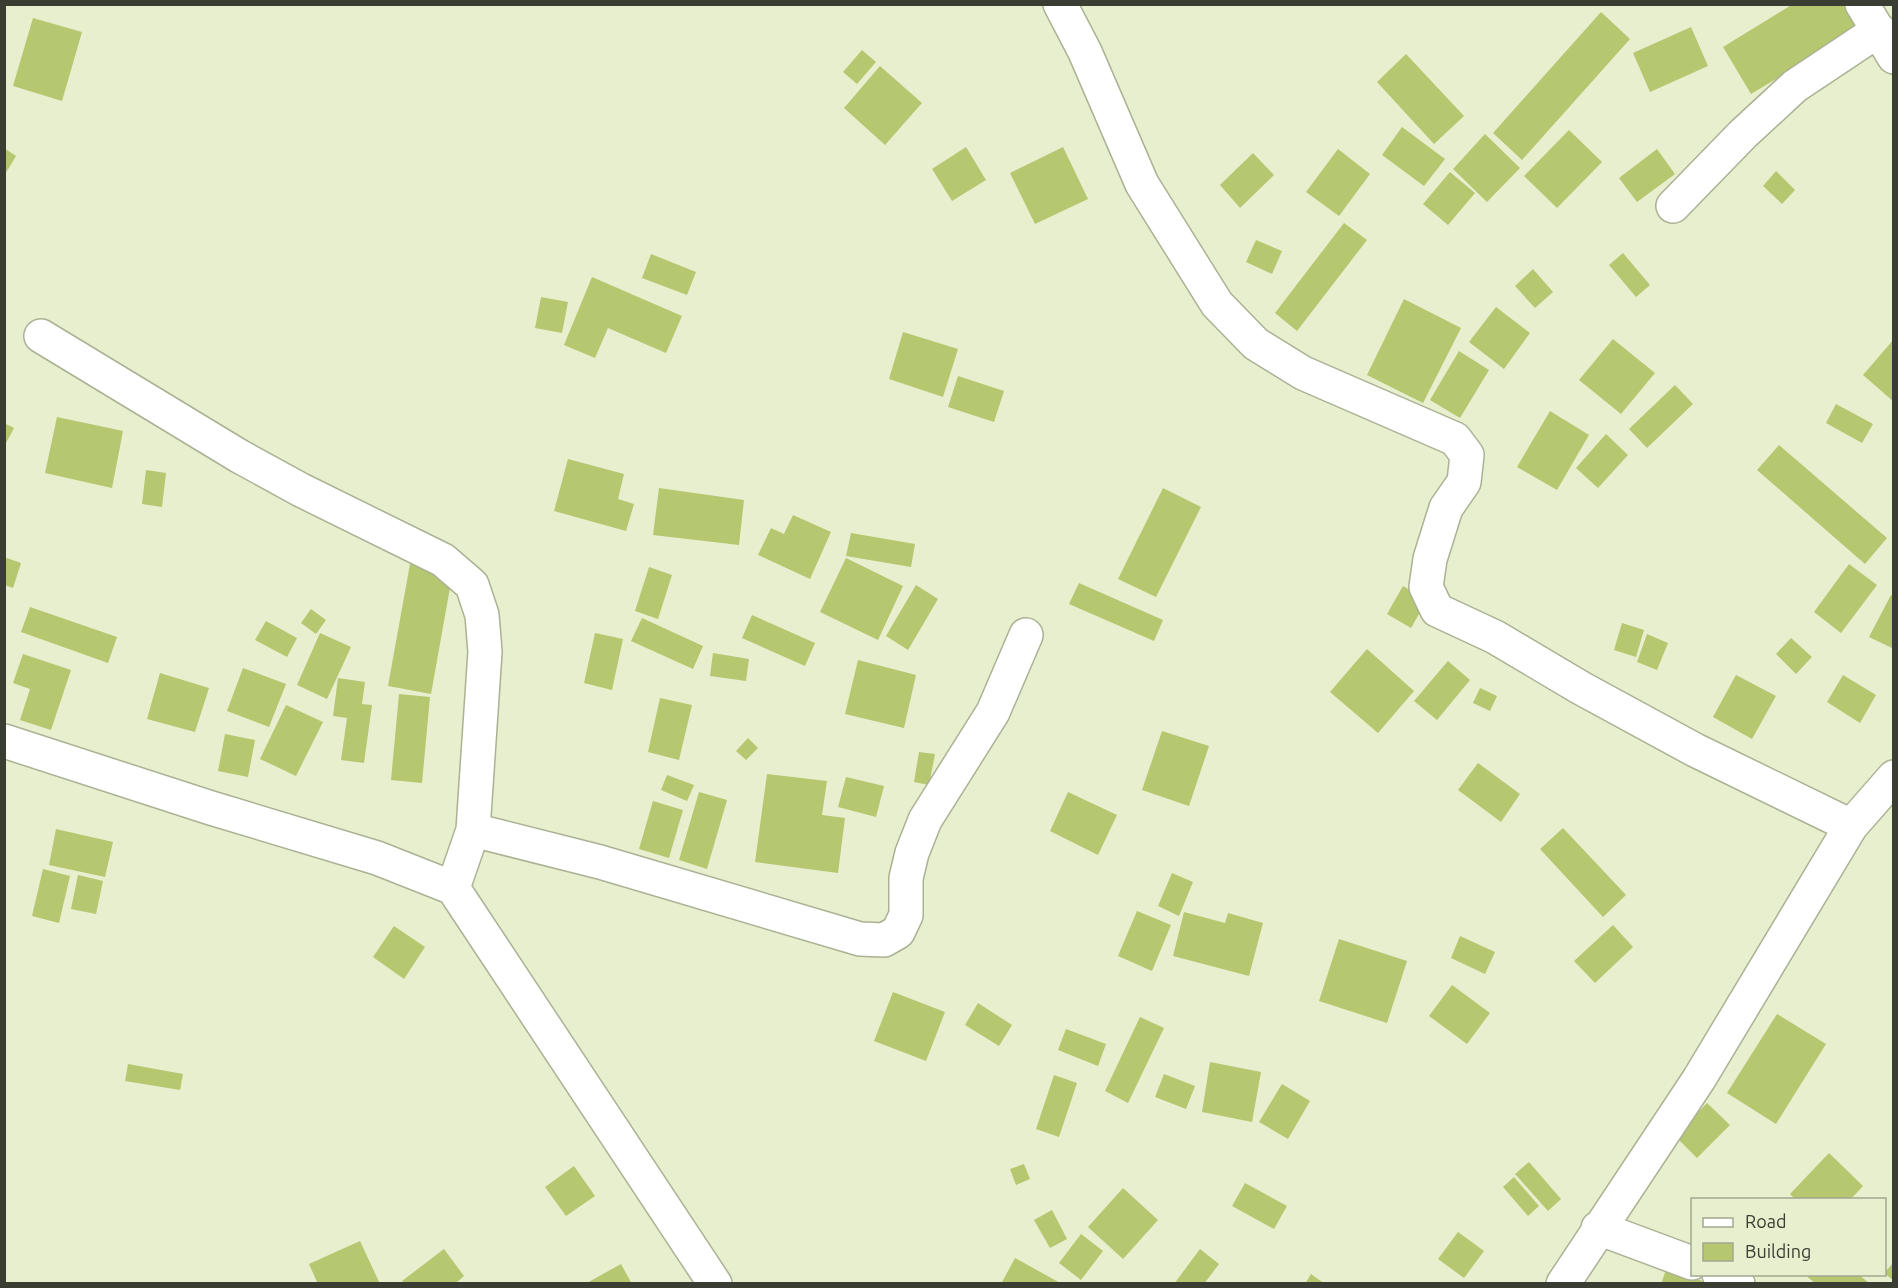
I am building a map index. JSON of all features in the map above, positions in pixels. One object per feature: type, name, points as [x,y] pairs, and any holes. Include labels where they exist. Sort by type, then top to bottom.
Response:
[{"type":"street","points":[[1060,4],[1085,52],[1143,184],[1216,304],[1256,344],[1303,373],[1455,439],[1467,455],[1464,482],[1446,508],[1430,559],[1426,587],[1437,610],[1494,637],[1581,688],[1695,750],[1851,826]]},
{"type":"street","points":[[1672,206],[1743,134],[1795,86],[1878,31]]},
{"type":"street","points":[[42,336],[239,456],[301,490],[443,560],[472,585],[482,615],[485,652],[473,830],[453,888]]},
{"type":"street","points":[[473,830],[600,862],[860,939],[884,940],[898,932],[906,915],[906,878],[912,853],[925,820],[993,712],[1026,635]]},
{"type":"street","points":[[4,741],[211,808],[377,858],[453,888],[715,1284]]},
{"type":"street","points":[[1563,1284],[1699,1079],[1851,826],[1893,777]]},
{"type":"street","points":[[1598,1228],[1691,1263]]},
{"type":"street","points":[[1721,1276],[1738,1284]]},
{"type":"building","points":[[1793,4],[1853,4],[1865,25],[1751,94],[1723,47]]},
{"type":"building","points":[[1601,12],[1630,39],[1522,160],[1493,133]]},
{"type":"building","points":[[33,18],[82,32],[62,101],[13,86]]},
{"type":"building","points":[[1691,27],[1708,66],[1650,92],[1633,53]]},
{"type":"building","points":[[862,50],[876,62],[857,84],[843,72]]},
{"type":"building","points":[[1406,54],[1464,116],[1434,144],[1377,82]]},
{"type":"building","points":[[880,66],[922,103],[885,145],[844,108]]},
{"type":"building","points":[[1402,127],[1445,159],[1424,186],[1382,155]]},
{"type":"building","points":[[1569,130],[1602,162],[1557,208],[1524,176]]},
{"type":"building","points":[[1485,134],[1520,168],[1487,202],[1453,169]]},
{"type":"building","points":[[966,147],[986,180],[952,201],[932,169]]},
{"type":"building","points":[[1063,147],[1088,199],[1035,224],[1010,173]]},
{"type":"building","points":[[4,148],[16,156],[4,176]]},
{"type":"building","points":[[1338,149],[1370,174],[1339,216],[1306,192]]},
{"type":"building","points":[[1657,149],[1675,174],[1637,202],[1619,178]]},
{"type":"building","points":[[1253,153],[1274,175],[1240,208],[1220,185]]},
{"type":"building","points":[[1776,171],[1795,190],[1782,204],[1763,186]]},
{"type":"building","points":[[1450,172],[1475,193],[1448,225],[1423,204]]},
{"type":"building","points":[[1344,223],[1367,240],[1297,331],[1275,313]]},
{"type":"building","points":[[1256,240],[1282,251],[1272,274],[1246,262]]},
{"type":"building","points":[[1623,253],[1650,285],[1636,297],[1609,265]]},
{"type":"building","points":[[651,254],[696,272],[687,295],[642,278]]},
{"type":"building","points":[[1533,269],[1553,292],[1535,308],[1515,286]]},
{"type":"building","points":[[592,277],[682,316],[666,353],[608,328],[595,358],[564,345]]},
{"type":"building","points":[[541,297],[568,302],[562,333],[535,328]]},
{"type":"building","points":[[1404,299],[1461,328],[1423,403],[1367,375]]},
{"type":"building","points":[[1496,307],[1530,333],[1504,369],[1469,342]]},
{"type":"building","points":[[903,332],[958,349],[943,397],[889,379]]},
{"type":"building","points":[[1613,339],[1655,373],[1621,414],[1579,380]]},
{"type":"building","points":[[1894,339],[1894,402],[1863,375]]},
{"type":"building","points":[[1459,351],[1489,370],[1460,418],[1430,400]]},
{"type":"building","points":[[958,376],[1004,391],[994,422],[948,407]]},
{"type":"building","points":[[1675,385],[1693,404],[1647,448],[1629,429]]},
{"type":"building","points":[[1836,404],[1873,424],[1862,443],[1826,423]]},
{"type":"building","points":[[1550,411],[1589,435],[1557,490],[1517,467]]},
{"type":"building","points":[[57,417],[123,431],[112,488],[45,473]]},
{"type":"building","points":[[4,423],[14,428],[4,447]]},
{"type":"building","points":[[1606,434],[1628,455],[1598,488],[1576,468]]},
{"type":"building","points":[[1779,445],[1887,538],[1865,564],[1757,470]]},
{"type":"building","points":[[568,459],[624,474],[618,499],[634,504],[626,531],[554,511]]},
{"type":"building","points":[[146,470],[166,473],[162,507],[142,504]]},
{"type":"building","points":[[659,488],[744,500],[739,545],[653,535]]},
{"type":"building","points":[[1163,488],[1201,507],[1156,597],[1118,579]]},
{"type":"building","points":[[793,515],[831,532],[810,579],[758,555],[771,528],[784,534]]},
{"type":"building","points":[[851,533],[915,544],[911,567],[846,556]]},
{"type":"building","points":[[4,557],[21,563],[13,588],[4,585]]},
{"type":"building","points":[[846,558],[903,586],[878,640],[820,612]]},
{"type":"building","points":[[410,564],[453,571],[431,694],[388,686]]},
{"type":"building","points":[[1849,564],[1877,585],[1841,633],[1814,612]]},
{"type":"building","points":[[649,567],[672,575],[658,619],[635,611]]},
{"type":"building","points":[[1079,583],[1163,620],[1154,641],[1069,604]]},
{"type":"building","points":[[916,585],[938,599],[908,650],[886,636]]},
{"type":"building","points":[[1403,586],[1427,600],[1411,628],[1387,614]]},
{"type":"building","points":[[1891,595],[1894,596],[1894,649],[1869,637]]},
{"type":"building","points":[[30,607],[117,637],[108,663],[21,632]]},
{"type":"building","points":[[311,609],[326,620],[316,634],[301,623]]},
{"type":"building","points":[[752,615],[815,643],[805,666],[742,638]]},
{"type":"building","points":[[642,618],[703,646],[693,669],[631,641]]},
{"type":"building","points":[[266,621],[297,638],[287,657],[255,640]]},
{"type":"building","points":[[1622,623],[1644,630],[1636,657],[1614,650]]},
{"type":"building","points":[[320,633],[351,647],[327,699],[297,685]]},
{"type":"building","points":[[595,633],[623,639],[612,690],[584,683]]},
{"type":"building","points":[[1647,634],[1668,643],[1657,670],[1637,662]]},
{"type":"building","points":[[1791,638],[1812,657],[1796,674],[1776,654]]},
{"type":"building","points":[[1367,649],[1414,691],[1378,733],[1330,692]]},
{"type":"building","points":[[713,653],[749,659],[746,681],[710,676]]},
{"type":"building","points":[[23,654],[71,670],[51,730],[20,720],[30,689],[13,683]]},
{"type":"building","points":[[858,660],[916,675],[904,728],[845,714]]},
{"type":"building","points":[[1448,661],[1470,680],[1437,720],[1414,701]]},
{"type":"building","points":[[243,668],[286,684],[269,727],[227,711]]},
{"type":"building","points":[[160,673],[209,688],[195,732],[147,719]]},
{"type":"building","points":[[1736,675],[1776,696],[1752,739],[1713,717]]},
{"type":"building","points":[[1843,675],[1876,695],[1860,723],[1827,702]]},
{"type":"building","points":[[338,678],[365,682],[362,704],[372,705],[364,763],[341,760],[347,718],[333,716]]},
{"type":"building","points":[[1480,688],[1497,696],[1490,711],[1473,703]]},
{"type":"building","points":[[399,694],[430,697],[422,783],[391,780]]},
{"type":"building","points":[[660,698],[692,705],[679,760],[648,752]]},
{"type":"building","points":[[286,705],[323,722],[296,776],[260,759]]},
{"type":"building","points":[[1162,731],[1209,746],[1189,806],[1142,790]]},
{"type":"building","points":[[225,734],[255,740],[248,777],[218,771]]},
{"type":"building","points":[[748,738],[758,748],[746,760],[736,751]]},
{"type":"building","points":[[919,752],[935,754],[929,785],[914,782]]},
{"type":"building","points":[[1478,763],[1520,794],[1501,822],[1458,790]]},
{"type":"building","points":[[767,774],[827,781],[822,815],[845,818],[838,873],[755,862]]},
{"type":"building","points":[[667,775],[694,785],[687,801],[661,790]]},
{"type":"building","points":[[846,777],[884,786],[876,817],[838,807]]},
{"type":"building","points":[[699,792],[727,800],[707,869],[679,860]]},
{"type":"building","points":[[1068,792],[1117,815],[1098,855],[1050,831]]},
{"type":"building","points":[[653,801],[683,810],[669,858],[639,849]]},
{"type":"building","points":[[1563,828],[1626,895],[1603,917],[1540,849]]},
{"type":"building","points":[[56,829],[113,842],[105,877],[49,865]]},
{"type":"building","points":[[43,869],[70,876],[59,923],[32,916]]},
{"type":"building","points":[[1172,873],[1193,882],[1179,916],[1158,906]]},
{"type":"building","points":[[78,875],[103,881],[96,914],[71,909]]},
{"type":"building","points":[[1137,911],[1171,925],[1152,971],[1118,956]]},
{"type":"building","points":[[1184,912],[1225,923],[1228,913],[1263,923],[1249,976],[1173,956]]},
{"type":"building","points":[[1613,925],[1633,947],[1595,983],[1574,961]]},
{"type":"building","points":[[394,926],[425,947],[404,979],[373,957]]},
{"type":"building","points":[[1460,936],[1495,952],[1485,974],[1451,958]]},
{"type":"building","points":[[1339,939],[1407,961],[1387,1023],[1319,1001]]},
{"type":"building","points":[[1452,985],[1490,1013],[1467,1044],[1429,1016]]},
{"type":"building","points":[[893,992],[945,1012],[926,1061],[874,1041]]},
{"type":"building","points":[[978,1003],[1012,1025],[999,1046],[965,1025]]},
{"type":"building","points":[[1777,1014],[1826,1044],[1776,1124],[1727,1093]]},
{"type":"building","points":[[1140,1017],[1164,1028],[1128,1103],[1105,1091]]},
{"type":"building","points":[[1066,1029],[1106,1044],[1098,1066],[1058,1050]]},
{"type":"building","points":[[1210,1062],[1261,1072],[1252,1122],[1202,1112]]},
{"type":"building","points":[[128,1064],[183,1074],[180,1090],[125,1081]]},
{"type":"building","points":[[1164,1074],[1195,1086],[1186,1109],[1155,1097]]},
{"type":"building","points":[[1054,1075],[1077,1083],[1059,1137],[1036,1129]]},
{"type":"building","points":[[1282,1084],[1310,1101],[1288,1139],[1259,1122]]},
{"type":"building","points":[[1707,1103],[1730,1125],[1697,1158],[1675,1136]]},
{"type":"building","points":[[1829,1153],[1863,1186],[1852,1198],[1794,1198],[1790,1194]]},
{"type":"building","points":[[1529,1162],[1561,1199],[1548,1211],[1515,1174]]},
{"type":"building","points":[[1024,1164],[1030,1179],[1016,1185],[1010,1169]]},
{"type":"building","points":[[574,1166],[595,1196],[566,1216],[545,1187]]},
{"type":"building","points":[[1514,1177],[1539,1206],[1528,1216],[1503,1187]]},
{"type":"building","points":[[1245,1183],[1287,1206],[1274,1229],[1232,1206]]},
{"type":"building","points":[[1123,1188],[1158,1220],[1123,1259],[1088,1227]]},
{"type":"building","points":[[1052,1210],[1067,1239],[1050,1248],[1034,1220]]},
{"type":"building","points":[[1458,1232],[1484,1251],[1464,1278],[1438,1259]]},
{"type":"building","points":[[1081,1234],[1103,1251],[1081,1280],[1059,1263]]},
{"type":"building","points":[[360,1241],[380,1284],[318,1284],[309,1264]]},
{"type":"building","points":[[444,1249],[464,1276],[455,1284],[404,1284],[402,1281]]},
{"type":"building","points":[[1200,1249],[1219,1264],[1204,1284],[1174,1284]]},
{"type":"building","points":[[1015,1258],[1062,1284],[1001,1284]]},
{"type":"building","points":[[1894,1262],[1894,1281],[1886,1275],[1886,1271]]},
{"type":"building","points":[[621,1264],[632,1284],[585,1284]]},
{"type":"building","points":[[1667,1267],[1710,1284],[1661,1284]]},
{"type":"building","points":[[1311,1274],[1325,1284],[1305,1284]]},
{"type":"building","points":[[1806,1276],[1860,1276],[1870,1284],[1816,1284]]}]
